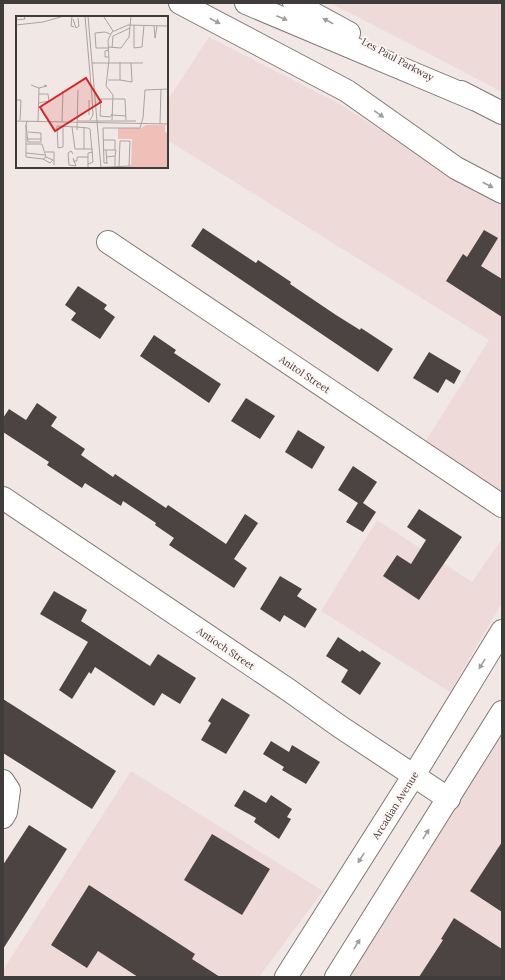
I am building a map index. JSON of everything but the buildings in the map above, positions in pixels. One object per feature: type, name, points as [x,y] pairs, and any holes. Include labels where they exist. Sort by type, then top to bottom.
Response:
[{"type":"main road","points":[[180,3],[347,91],[456,168],[502,192]]},
{"type":"main road","points":[[246,3],[474,99]]},
{"type":"main road","name":"Les Paul Parkway","points":[[294,3],[502,113]]},
{"type":"main road","name":"Anitol Street","points":[[108,242],[502,506]]},
{"type":"main road","name":"Antioch Street","points":[[3,498],[449,799]]},
{"type":"main road","name":"Arcadian Avenue","points":[[286,977],[414,775],[502,631]]},
{"type":"main road","points":[[336,977],[449,799],[502,712]]},
{"type":"main road","points":[[3,781],[9,790],[6,812],[3,817]]},
{"type":"shaded area","points":[[330,3],[502,3],[502,92],[416,47]]},
{"type":"shaded area","points":[[209,37],[340,104],[413,151],[502,200],[502,496],[424,444],[489,340],[168,141],[168,99]]},
{"type":"shaded area","points":[[377,520],[472,582],[502,539],[502,603],[450,692],[321,611]]},
{"type":"shaded area","points":[[502,733],[502,977],[349,977]]},
{"type":"shaded area","points":[[131,771],[323,891],[259,977],[3,977],[3,970]]}]
